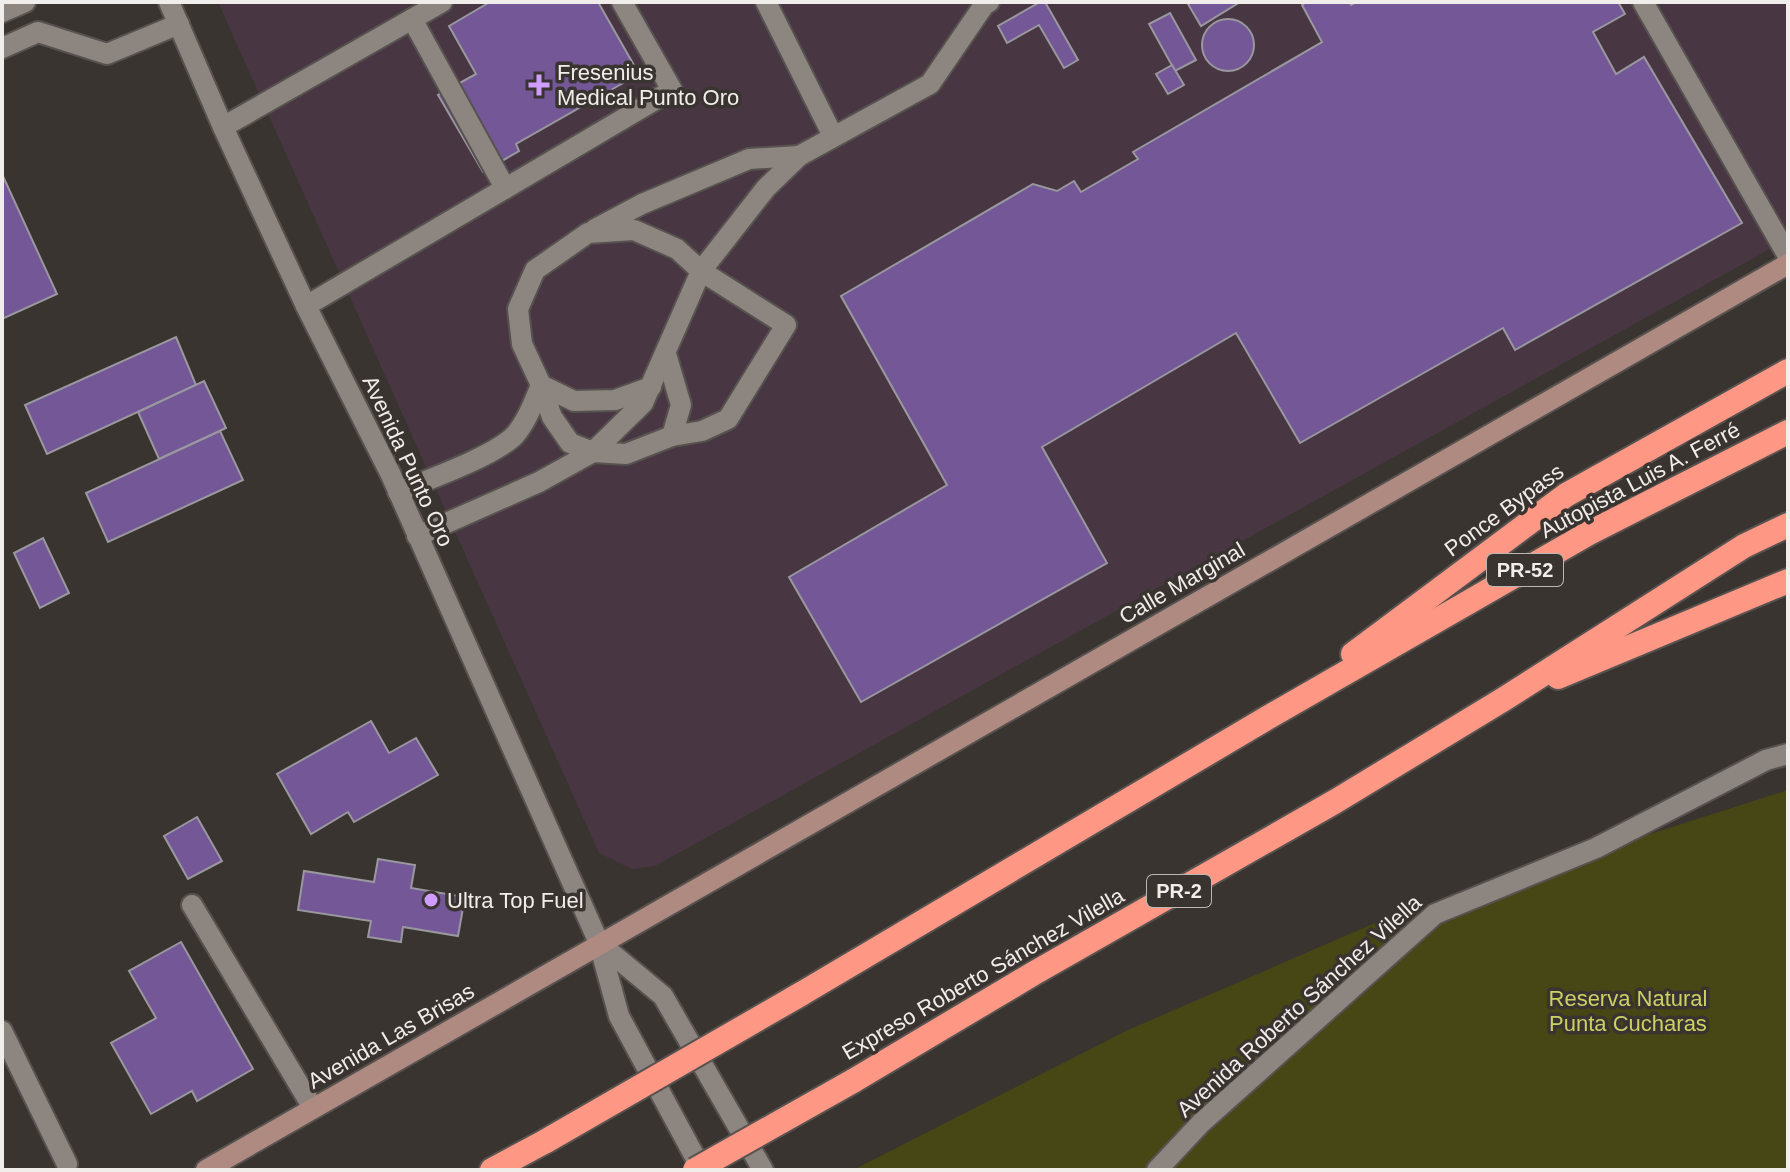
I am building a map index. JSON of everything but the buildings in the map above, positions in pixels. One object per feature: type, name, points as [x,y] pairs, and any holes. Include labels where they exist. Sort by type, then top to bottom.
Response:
[{"type":"highway","name":"Ponce Bypass","points":[[1267,718],[1566,495],[1788,371]]},
{"type":"highway","name":"Autopista Luis A. Ferré","points":[[1267,718],[1589,533],[1788,432]]},
{"type":"highway","name":"PR-2","points":[[1504,699],[1744,546],[1788,525]]},
{"type":"highway","points":[[1504,699],[1788,581]]},
{"type":"highway","name":"Expreso Roberto Sánchez Vilella","points":[[695,1170],[1336,801],[1504,699]]},
{"type":"highway","points":[[492,1170],[801,994],[1267,718]]},
{"type":"street","points":[[2,12],[25,2]]},
{"type":"street","name":"Avenida Punto Oro","points":[[169,2],[306,306],[398,492],[599,943],[619,1016],[702,1170]]},
{"type":"street","points":[[223,127],[442,2]]},
{"type":"street","points":[[306,306],[672,90],[622,2]]},
{"type":"street","points":[[766,2],[833,136]]},
{"type":"street","points":[[417,536],[539,482],[593,452],[643,403],[701,271],[766,188],[799,156],[930,84],[989,2]]},
{"type":"street","points":[[1643,2],[1788,256]]},
{"type":"street","points":[[412,19],[505,188]]},
{"type":"street","points":[[2,48],[38,32],[107,54],[179,24]]},
{"type":"street","points":[[588,233],[634,230],[677,249],[701,271],[786,325],[728,419],[702,431],[672,436],[626,454],[593,452],[570,443],[552,417],[522,344],[518,309],[535,270],[588,233],[642,204],[749,159],[799,156]]},
{"type":"street","name":"Calle Marginal","points":[[599,943],[1788,264]]},
{"type":"street","points":[[666,354],[681,405],[672,436]]},
{"type":"street","points":[[541,385],[574,401],[615,400],[651,387]]},
{"type":"street","points":[[398,492],[476,459],[514,436],[541,385]]},
{"type":"street","name":"Avenida Roberto Sánchez Vilella","points":[[1157,1170],[1201,1123],[1435,914],[1596,848],[1766,760],[1788,754]]},
{"type":"street","points":[[192,905],[313,1108]]},
{"type":"street","points":[[599,943],[663,996],[763,1170]]},
{"type":"street","name":"Avenida Las Brisas","points":[[206,1170],[599,943]]},
{"type":"street","points":[[2,1031],[67,1164]]},
{"type":"shaded area","points":[[218,2],[1788,2],[1788,239],[655,866],[632,869],[599,853]]},
{"type":"green space","name":"Reserva Natural Punta Cucharas","points":[[1788,790],[1788,1170],[853,1170],[1128,1030],[1382,920]]},
{"type":"place","name":"Fresenius Medical Punto Oro","points":[[539,85]]},
{"type":"place","name":"Ultra Top Fuel","points":[[431,900]]}]
